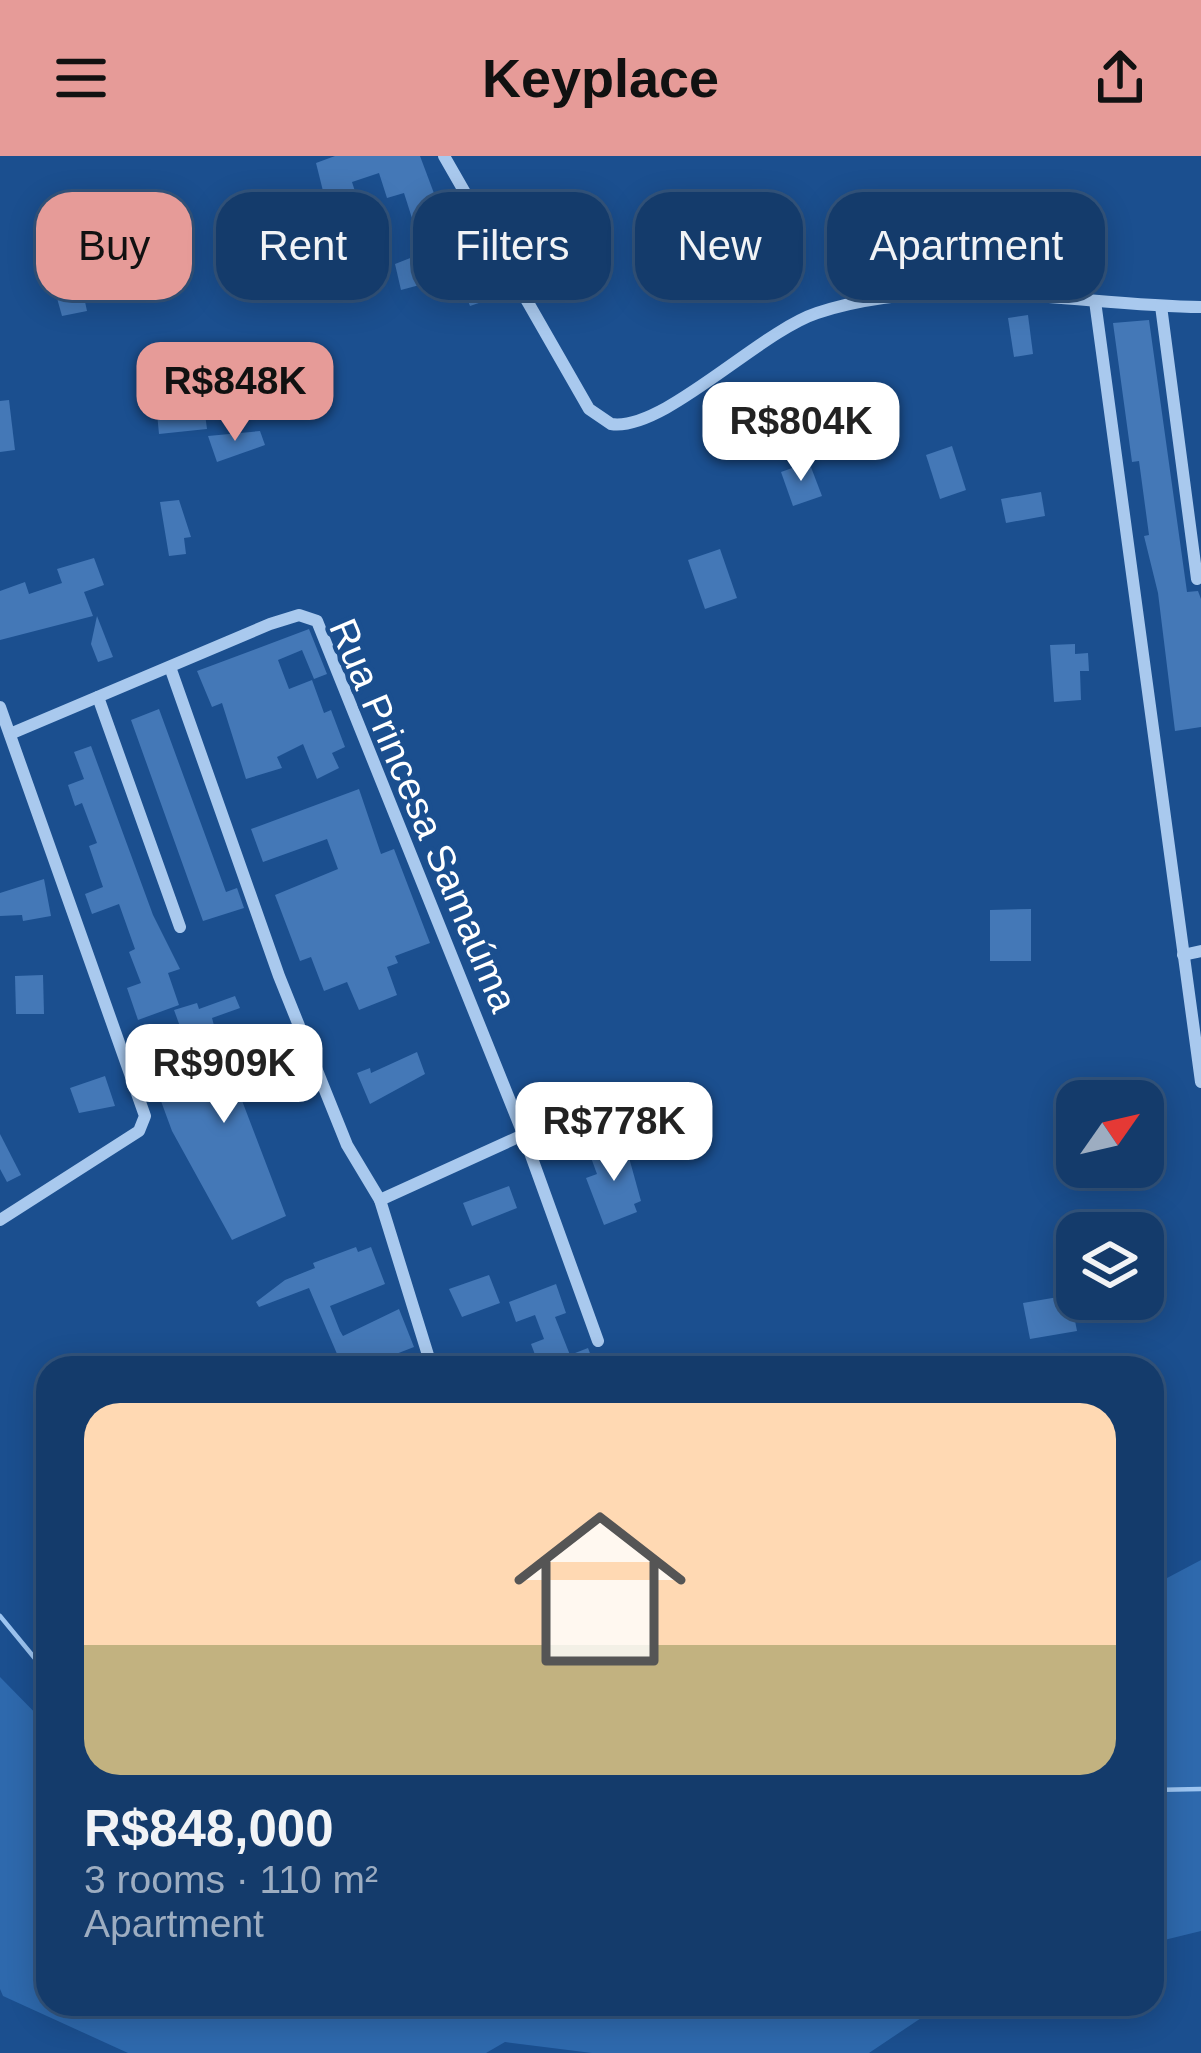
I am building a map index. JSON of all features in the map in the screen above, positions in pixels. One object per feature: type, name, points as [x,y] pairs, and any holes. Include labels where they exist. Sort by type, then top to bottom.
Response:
[{"type":"street","points":[[445,156],[589,409],[611,424],[636,425],[787,327],[834,308],[917,295],[1201,307]]},
{"type":"street","points":[[1095,301],[1201,1082]]},
{"type":"street","points":[[1161,306],[1197,580]]},
{"type":"street","name":"Rua Princesa Samaúma","points":[[10,734],[288,618],[310,616],[317,621],[524,1136]]},
{"type":"street","points":[[170,667],[279,976],[347,1145],[380,1200],[428,1356]]},
{"type":"street","points":[[98,697],[180,927]]},
{"type":"street","points":[[0,707],[145,1116],[139,1131],[0,1220]]},
{"type":"street","points":[[1183,955],[1201,951]]},
{"type":"street","points":[[380,1200],[613,1094]]},
{"type":"street","points":[[524,1136],[598,1341]]},
{"type":"shaded area","points":[[1201,1560],[1201,1931],[1164,1940],[1164,1580]]},
{"type":"shaded area","points":[[0,1677],[36,1714],[36,2011],[3,1996]]},
{"type":"shaded area","points":[[47,2016],[924,2016],[869,2053],[592,2053],[505,2042],[486,2053],[128,2053]]},
{"type":"building","points":[[335,156],[420,156],[434,192],[413,192],[413,221],[404,193],[389,197],[379,173],[352,182],[355,192],[323,192],[316,163]]},
{"type":"building","points":[[413,257],[413,287],[401,290],[395,264]]},
{"type":"building","points":[[58,300],[85,300],[87,311],[62,316]]},
{"type":"building","points":[[1028,315],[1033,354],[1014,357],[1008,318]]},
{"type":"building","points":[[1149,320],[1187,592],[1198,591],[1201,599],[1201,727],[1175,731],[1158,593],[1144,536],[1149,535],[1139,461],[1132,462],[1113,323]]},
{"type":"building","points":[[180,349],[185,386],[201,384],[207,429],[159,434],[151,352]]},
{"type":"building","points":[[9,400],[15,450],[0,452],[0,401]]},
{"type":"building","points":[[260,431],[265,445],[217,462],[208,436]]},
{"type":"building","points":[[952,446],[966,490],[940,499],[926,455]]},
{"type":"building","points":[[809,462],[822,496],[793,506],[781,472]]},
{"type":"building","points":[[1041,492],[1045,516],[1006,523],[1001,499]]},
{"type":"building","points":[[179,500],[191,537],[184,538],[186,554],[169,556],[160,502]]},
{"type":"building","points":[[720,549],[737,598],[705,609],[688,560]]},
{"type":"building","points":[[94,558],[104,585],[84,592],[93,616],[0,640],[0,591],[25,582],[29,594],[62,583],[57,569]]},
{"type":"building","points":[[97,616],[113,657],[98,662],[91,644]]},
{"type":"building","points":[[309,629],[327,674],[314,679],[302,650],[278,660],[289,689],[312,680],[324,713],[331,710],[345,747],[332,753],[339,768],[317,779],[303,744],[277,757],[282,768],[246,779],[222,703],[212,707],[197,671]]},
{"type":"building","points":[[1075,644],[1075,654],[1088,653],[1089,671],[1080,671],[1081,700],[1054,702],[1050,645]]},
{"type":"building","points":[[159,709],[226,892],[237,888],[244,908],[203,921],[131,720]]},
{"type":"building","points":[[91,746],[153,915],[180,969],[168,973],[179,1005],[138,1020],[127,988],[141,983],[119,904],[92,914],[85,894],[103,887],[89,846],[97,843],[82,803],[75,806],[68,785],[84,779],[74,752]]},
{"type":"building","points":[[359,789],[381,854],[394,849],[430,943],[395,956],[398,963],[387,967],[397,995],[359,1010],[347,982],[324,991],[311,957],[300,961],[275,895],[338,869],[327,839],[263,862],[251,829]]},
{"type":"building","points":[[44,879],[51,916],[23,921],[22,915],[0,916],[0,893]]},
{"type":"building","points":[[1031,909],[1031,961],[990,961],[990,910]]},
{"type":"building","points":[[43,975],[44,1014],[16,1014],[15,976]]},
{"type":"building","points":[[235,996],[240,1008],[212,1018],[216,1033],[209,1035],[222,1068],[274,1051],[285,1083],[241,1098],[286,1216],[232,1240],[172,1131],[158,1093],[205,1075],[193,1040],[186,1043],[174,1010],[197,1003],[199,1009]]},
{"type":"building","points":[[417,1052],[425,1074],[370,1104],[357,1073],[370,1068],[371,1073]]},
{"type":"building","points":[[105,1076],[115,1106],[79,1113],[70,1088]]},
{"type":"building","points":[[0,1134],[21,1175],[7,1182],[0,1169]]},
{"type":"building","points":[[625,1143],[641,1201],[634,1204],[637,1212],[604,1225],[586,1178],[597,1174],[590,1155]]},
{"type":"building","points":[[509,1186],[517,1208],[472,1226],[463,1203]]},
{"type":"building","points":[[356,1247],[358,1252],[371,1247],[385,1284],[330,1306],[340,1331],[343,1336],[399,1309],[414,1347],[391,1356],[338,1356],[309,1288],[259,1307],[256,1302],[285,1280],[315,1268],[313,1263]]},
{"type":"building","points":[[489,1275],[500,1303],[462,1317],[449,1289]]},
{"type":"building","points":[[556,1284],[566,1313],[555,1317],[570,1355],[588,1348],[591,1356],[536,1356],[531,1344],[544,1339],[535,1315],[516,1322],[509,1302]]},
{"type":"building","points":[[1056,1297],[1056,1320],[1075,1320],[1077,1331],[1030,1339],[1023,1303]]},
{"type":"waterway","points":[[0,1616],[36,1660]]},
{"type":"waterway","points":[[1164,1790],[1201,1789]]}]
